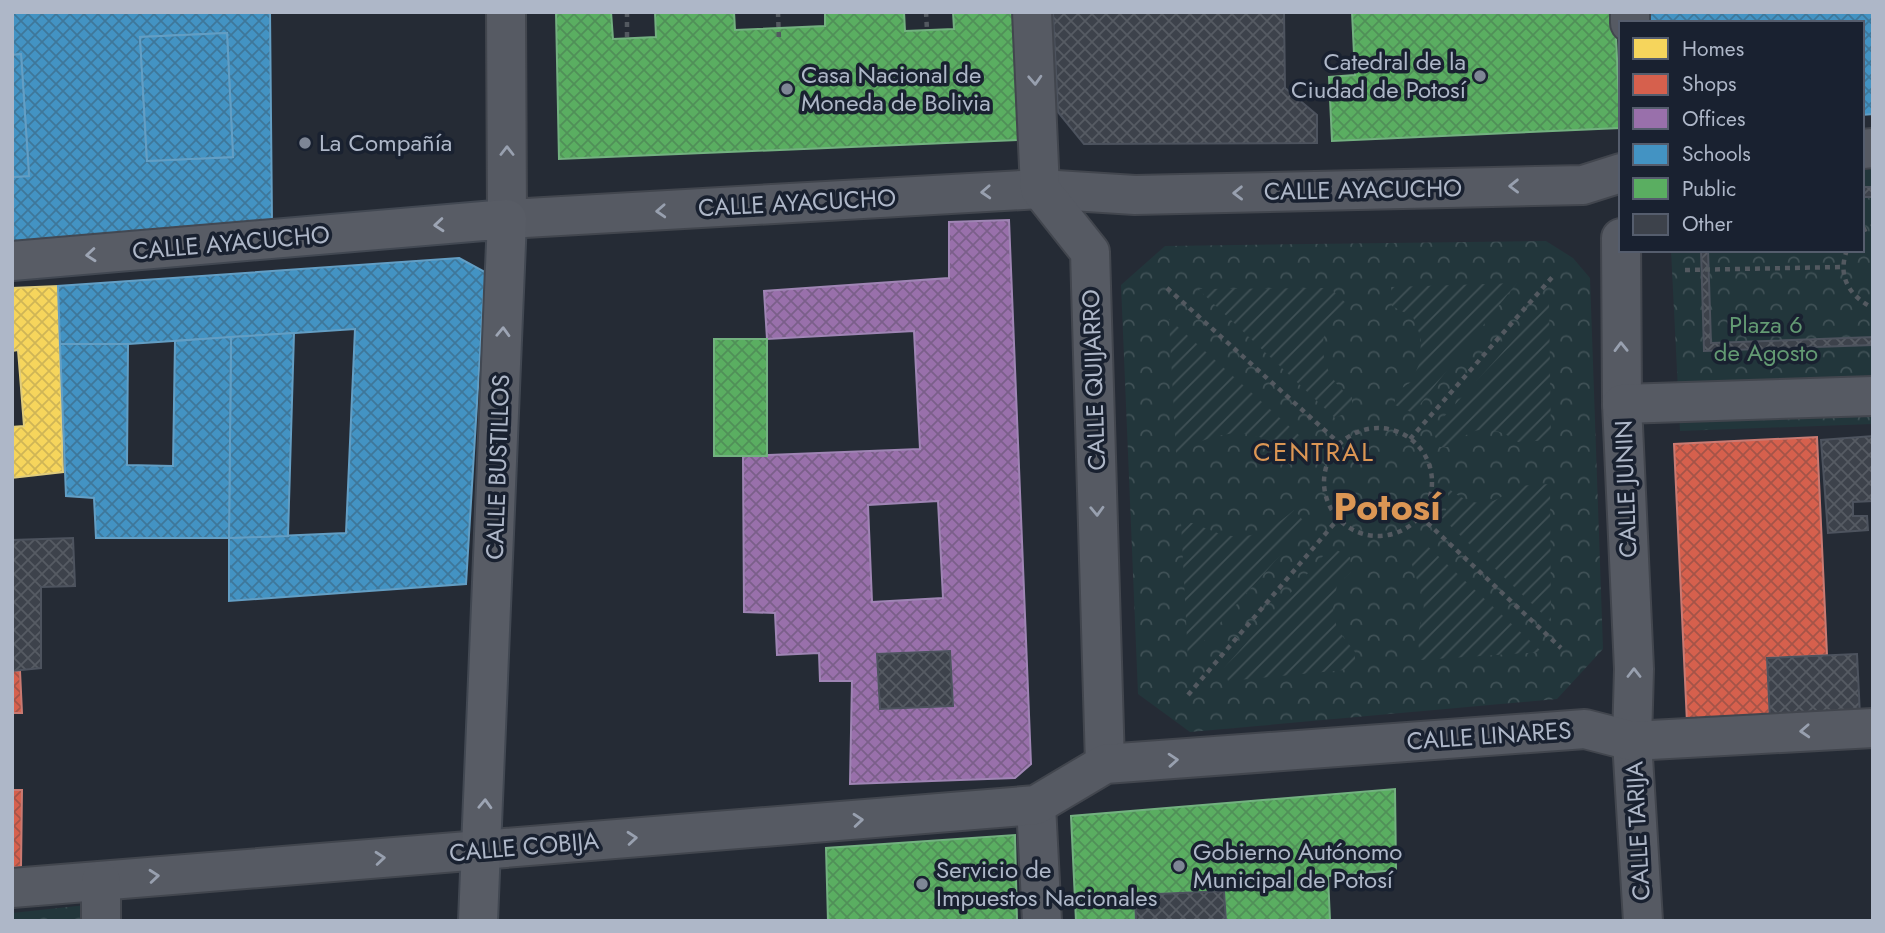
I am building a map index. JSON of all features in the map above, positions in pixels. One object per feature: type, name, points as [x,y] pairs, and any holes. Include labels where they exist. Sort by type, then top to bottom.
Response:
[{"type":"main road","name":"CALLE AYACUCHO","points":[[12,261],[508,219]]},
{"type":"main road","name":"CALLE BUSTILLOS","points":[[478,921],[484,850],[508,219]]},
{"type":"street","name":"CALLE BUSTILLOS","points":[[506,12],[508,219]]},
{"type":"street","points":[[1032,12],[1041,189]]},
{"type":"street","name":"CALLE AYACUCHO","points":[[508,219],[1041,189],[1135,195],[1583,184],[1619,174]]},
{"type":"street","name":"CALLE QUIJARRO","points":[[1041,189],[1090,252],[1105,764]]},
{"type":"street","name":"CALLE JUNIN","points":[[1621,252],[1622,404],[1634,669],[1632,741]]},
{"type":"street","points":[[1622,404],[1873,396]]},
{"type":"street","name":"CALLE LINARES","points":[[1105,764],[1585,729],[1632,741],[1873,728]]},
{"type":"street","name":"CALLE TARIJA","points":[[1632,741],[1643,921]]},
{"type":"street","points":[[1042,921],[1035,805],[1105,764]]},
{"type":"street","name":"CALLE COBIJA","points":[[12,888],[1035,805]]},
{"type":"street","points":[[101,881],[101,921]]},
{"type":"path","points":[[627,12],[628,38]]},
{"type":"path","points":[[778,12],[779,41]]},
{"type":"path","points":[[926,12],[927,30]]},
{"type":"path","points":[[1846,252],[1842,268],[1852,294],[1873,307]]},
{"type":"path","points":[[1685,270],[1842,268]]},
{"type":"path","points":[[1410,439],[1555,274]]},
{"type":"path","points":[[1167,288],[1340,444]]},
{"type":"path","points":[[1366,430],[1396,432],[1410,439],[1429,467],[1432,484],[1429,501],[1420,516],[1409,526],[1380,536],[1364,535],[1338,519],[1325,495],[1324,481],[1331,455],[1340,444],[1366,430]]},
{"type":"path","points":[[1420,516],[1561,648]]},
{"type":"path","points":[[1188,695],[1338,519]]},
{"type":"green space","name":"Plaza 6 de Agosto","points":[[1873,169],[1873,424],[1680,431],[1671,252],[1864,252],[1864,170]]},
{"type":"green space","points":[[1546,241],[1573,258],[1590,278],[1603,649],[1557,699],[1190,732],[1138,694],[1121,285],[1165,246]]},
{"type":"green space","points":[[1517,283],[1413,413],[1395,405],[1395,393],[1411,382],[1420,362],[1421,338],[1413,317],[1392,306],[1391,287]]},
{"type":"green space","points":[[1330,288],[1348,305],[1326,330],[1323,339],[1324,359],[1332,377],[1344,392],[1352,397],[1352,410],[1335,418],[1198,289]]},
{"type":"green space","points":[[1549,301],[1551,440],[1518,442],[1501,432],[1484,430],[1468,434],[1453,447],[1440,447],[1432,430]]},
{"type":"green space","points":[[1169,319],[1309,444],[1298,453],[1264,439],[1237,434],[1210,438],[1176,453]]},
{"type":"green space","points":[[1550,484],[1551,622],[1442,518],[1448,505],[1448,488],[1465,499],[1481,503],[1497,499],[1513,486]]},
{"type":"green space","points":[[1294,510],[1307,525],[1188,659],[1181,522],[1224,535],[1246,536],[1266,530]]},
{"type":"green space","points":[[1423,542],[1542,652],[1420,660],[1418,638],[1424,605],[1410,552]]},
{"type":"green space","points":[[1331,547],[1350,557],[1351,572],[1337,585],[1333,608],[1337,629],[1355,652],[1355,669],[1228,681],[1224,668]]},
{"type":"green space","points":[[105,903],[105,921],[12,921],[12,913]]},
{"type":"building: Homes","points":[[58,286],[63,472],[12,478],[12,427],[24,426],[18,350],[12,351],[12,288]]},
{"type":"building: Shops","points":[[1817,437],[1827,655],[1767,658],[1770,720],[1687,723],[1674,444]]},
{"type":"building: Shops","points":[[12,671],[20,671],[22,713],[12,713]]},
{"type":"building: Shops","points":[[12,790],[22,790],[21,867],[12,867]]},
{"type":"building: Offices","points":[[1009,220],[1031,764],[1015,778],[850,784],[852,681],[820,681],[819,653],[777,655],[775,613],[744,612],[743,456],[920,449],[914,331],[767,339],[764,291],[949,278],[949,222]],"holes":[[[938,501],[943,598],[872,602],[868,505]],[[950,651],[953,706],[880,709],[877,654]]]},
{"type":"building: Schools","points":[[12,12],[270,12],[272,224],[12,244],[12,177],[29,176],[21,54],[12,55]],"holes":[[[227,33],[233,157],[147,161],[140,37]]]},
{"type":"building: Schools","points":[[1648,12],[1873,12],[1873,114],[1864,115],[1864,21],[1649,21]]},
{"type":"building: Schools","points":[[227,33],[233,157],[147,161],[140,37]]},
{"type":"building: Schools","points":[[21,54],[29,176],[12,177],[12,55]]},
{"type":"building: Schools","points":[[459,258],[485,272],[466,584],[229,601],[229,538],[346,533],[355,329],[128,344],[60,344],[58,286]]},
{"type":"building: Schools","points":[[294,333],[288,536],[229,538],[231,337]]},
{"type":"building: Schools","points":[[231,337],[229,538],[96,538],[94,498],[66,496],[60,344],[128,344],[127,465],[173,466],[175,341]]},
{"type":"building: Public","name":"Casa Nacional de Moneda de Bolivia","points":[[556,12],[611,12],[613,39],[656,37],[655,12],[734,12],[735,30],[825,26],[825,12],[904,12],[905,31],[954,29],[953,12],[1013,12],[1020,140],[559,159]]},
{"type":"building: Public","name":"Catedral de la Ciudad de Potosí","points":[[1352,12],[1615,12],[1619,128],[1332,141],[1329,77],[1355,75]]},
{"type":"building: Public","points":[[714,339],[767,339],[767,456],[714,456]]},
{"type":"building: Public","points":[[1395,789],[1396,870],[1328,876],[1330,921],[1226,921],[1224,891],[1135,895],[1136,921],[1076,921],[1071,816]]},
{"type":"building: Public","name":"Servicio de Impuestos Nacionales","points":[[1015,835],[1017,921],[828,921],[826,848]]},
{"type":"building: Other","points":[[1053,12],[1284,12],[1285,88],[1317,115],[1317,143],[1084,144],[1058,112]]},
{"type":"building: Other","points":[[1864,187],[1873,187],[1873,197],[1864,197]]},
{"type":"building: Other","points":[[1701,252],[1708,252],[1711,343],[1873,337],[1873,345],[1704,351]]},
{"type":"building: Other","points":[[1873,436],[1873,501],[1853,502],[1853,516],[1867,516],[1868,530],[1828,533],[1821,440]]},
{"type":"building: Other","points":[[73,538],[75,586],[41,587],[41,668],[12,671],[12,540]]},
{"type":"building: Other","points":[[950,651],[953,706],[880,709],[877,654]]},
{"type":"building: Other","points":[[1857,654],[1860,716],[1770,720],[1767,658]]},
{"type":"building: Other","points":[[1224,891],[1226,921],[1136,921],[1135,895]]},
{"type":"place","name":"Catedral de la Ciudad de Potosí","points":[[1480,76]]},
{"type":"place","name":"Casa Nacional de Moneda de Bolivia","points":[[787,89]]},
{"type":"place","name":"La Compañía","points":[[305,143]]},
{"type":"place","name":"Gobierno Autónomo Municipal de Potosí","points":[[1179,866]]},
{"type":"place","name":"Servicio de Impuestos Nacionales","points":[[922,884]]},
{"type":"district","name":"CENTRAL","points":[[1314,452]]},
{"type":"district","name":"Potosí","points":[[1387,507]]}]
